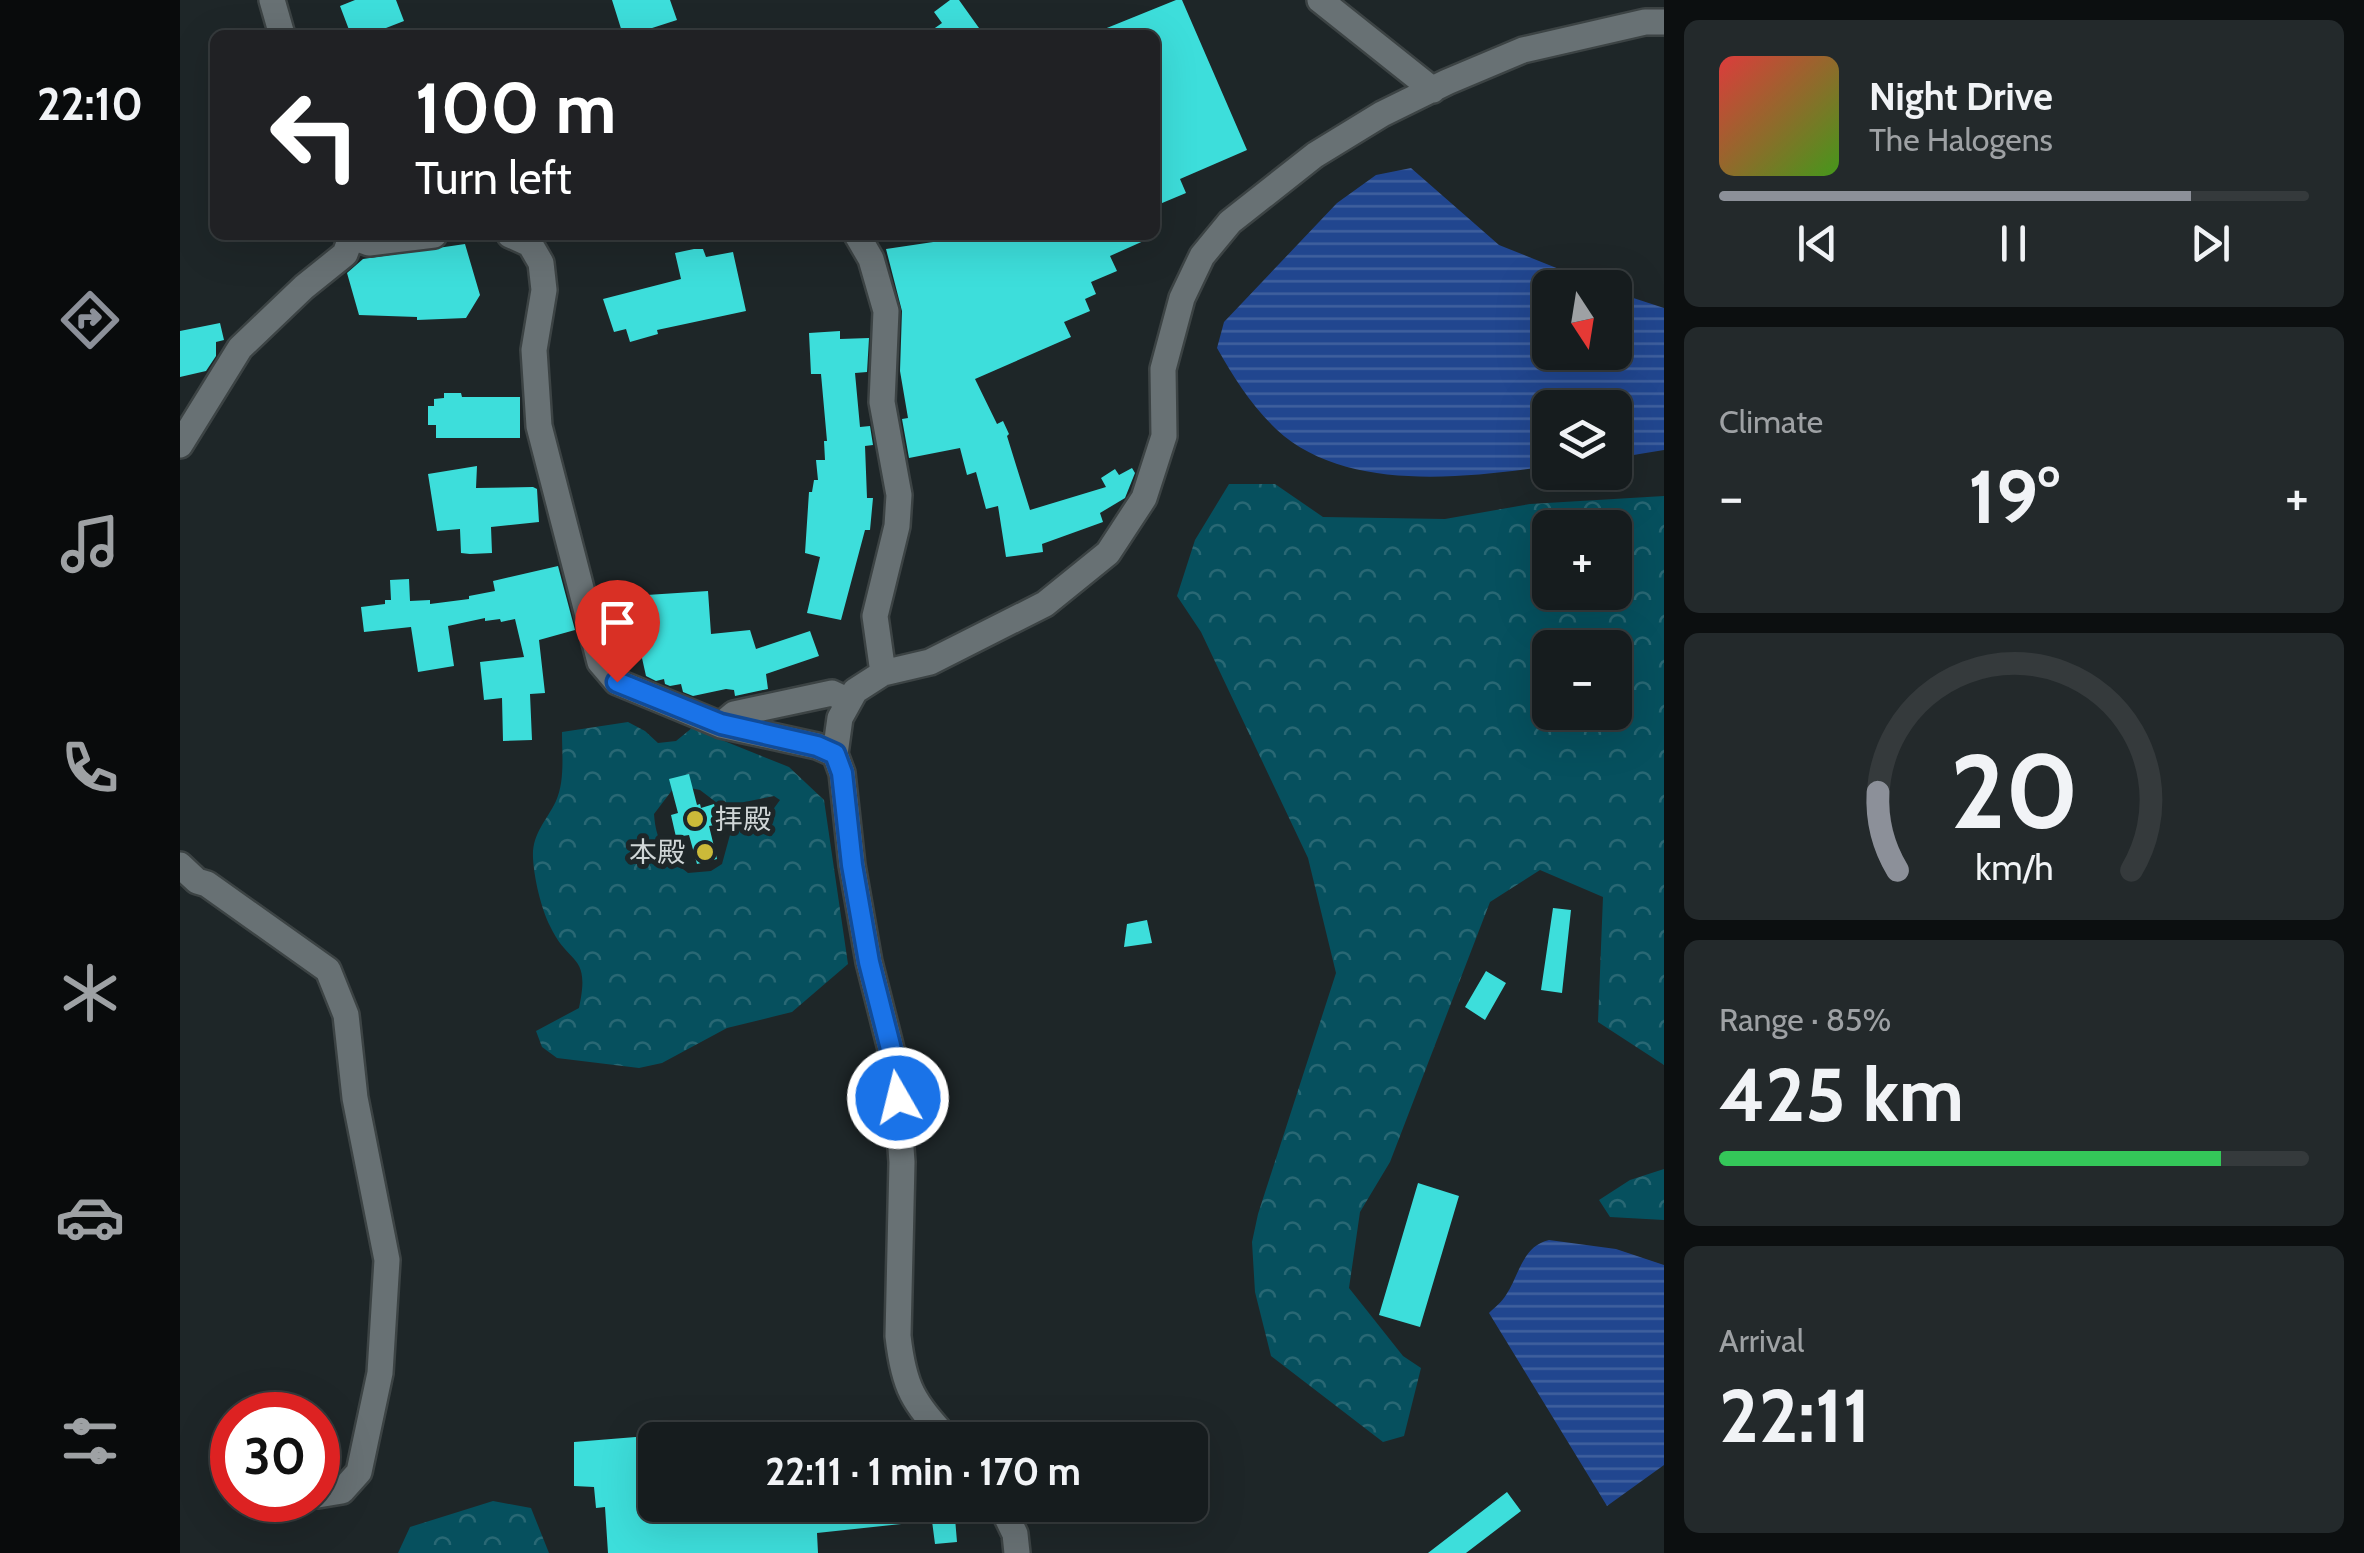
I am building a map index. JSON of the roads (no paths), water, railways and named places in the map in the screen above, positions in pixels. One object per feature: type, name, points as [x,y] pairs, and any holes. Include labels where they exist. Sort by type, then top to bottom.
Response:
[{"type":"street","points":[[272,0],[281,30]]},
{"type":"street","points":[[1320,0],[1433,90]]},
{"type":"street","points":[[932,1422],[906,1385],[901,1360],[898,1336],[902,1162],[895,1065],[869,962],[852,865],[842,773],[835,754],[840,718],[855,691],[883,673],[930,662],[1046,604],[1108,553],[1144,498],[1164,436],[1163,369],[1182,298],[1202,256],[1230,222],[1315,155],[1382,114],[1433,90],[1523,50],[1645,22],[1664,22]]},
{"type":"street","points":[[180,445],[240,348],[345,254],[349,240]]},
{"type":"street","points":[[361,240],[394,240]]},
{"type":"street","points":[[530,240],[542,263],[544,290],[534,350],[539,426],[600,662],[617,682],[721,724],[817,746],[835,754]]},
{"type":"street","points":[[860,240],[871,259],[886,311],[882,402],[900,496],[897,526],[875,616],[883,673]]},
{"type":"street","points":[[721,724],[734,714],[832,693],[849,701]]},
{"type":"street","points":[[180,865],[197,881],[328,970],[346,1015],[355,1098],[387,1260],[380,1373],[358,1472],[340,1492]]},
{"type":"street","points":[[1009,1522],[1017,1553]]},
{"type":"water","points":[[1411,168],[1499,245],[1562,270],[1532,270],[1532,370],[1632,370],[1632,298],[1664,308],[1664,450],[1632,455],[1632,390],[1532,390],[1532,468],[1481,474],[1407,476],[1370,472],[1304,449],[1276,429],[1244,391],[1217,348],[1224,322],[1337,203],[1376,175]]},
{"type":"water","points":[[1549,1240],[1616,1249],[1664,1265],[1664,1465],[1607,1506],[1489,1313],[1504,1298],[1527,1255]]},
{"type":"place","name":"拝殿","points":[[695,819]]},
{"type":"place","name":"本殿","points":[[705,852]]}]
